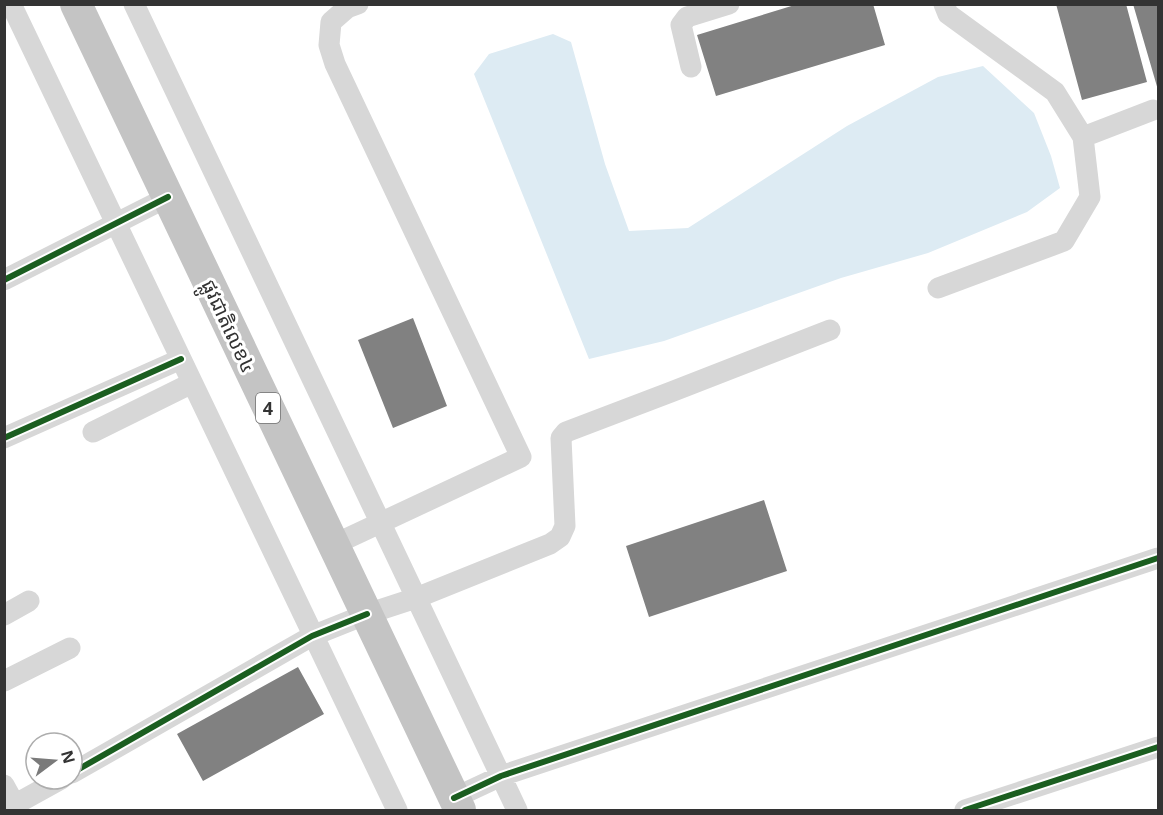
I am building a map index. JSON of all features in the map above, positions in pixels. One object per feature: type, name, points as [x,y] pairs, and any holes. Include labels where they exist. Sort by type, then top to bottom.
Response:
[{"type":"highway","name":"ផ្លូវជាតិលេខ៤","points":[[76,4],[457,804]]},
{"type":"street","points":[[11,4],[397,810]]},
{"type":"street","points":[[134,4],[517,810]]},
{"type":"street","points":[[333,545],[521,457],[335,64],[329,45],[331,22],[347,8],[358,4]]},
{"type":"street","points":[[691,67],[681,25],[687,17],[729,4]]},
{"type":"street","points":[[938,288],[1064,241],[1090,197],[1083,137],[1055,92],[948,14],[944,4]]},
{"type":"street","points":[[1083,137],[1153,110]]},
{"type":"street","points":[[4,280],[168,197]]},
{"type":"street","points":[[84,766],[312,636],[416,598],[550,544],[560,537],[565,526],[561,438],[566,432],[830,330]]},
{"type":"street","points":[[4,438],[181,359]]},
{"type":"street","points":[[93,432],[192,383]]},
{"type":"street","points":[[457,804],[501,776],[1158,558]]},
{"type":"street","points":[[4,615],[29,601]]},
{"type":"street","points":[[4,681],[70,648]]},
{"type":"street","points":[[965,810],[1158,747]]},
{"type":"street","points":[[4,785],[10,808],[40,791]]},
{"type":"shaded area","points":[[553,34],[571,42],[605,164],[629,231],[688,228],[847,126],[938,77],[983,66],[1034,113],[1051,156],[1060,188],[1027,212],[928,253],[841,278],[664,341],[589,359],[474,74],[489,54]]},
{"type":"building","points":[[798,4],[873,4],[885,45],[716,96],[697,35]]},
{"type":"building","points":[[1056,4],[1126,4],[1147,82],[1082,100]]},
{"type":"building","points":[[1133,4],[1158,4],[1158,90]]},
{"type":"building","points":[[413,318],[447,406],[393,428],[358,340]]},
{"type":"building","points":[[764,500],[787,571],[649,617],[626,546]]},
{"type":"building","points":[[298,667],[324,714],[203,781],[177,734]]},
{"type":"cycle path","points":[[4,280],[168,197]]},
{"type":"cycle path","points":[[4,438],[181,359]]},
{"type":"cycle path","points":[[454,798],[501,776],[1158,558]]},
{"type":"cycle path","points":[[84,766],[312,636],[367,614]]},
{"type":"cycle path","points":[[965,810],[1158,747]]}]
